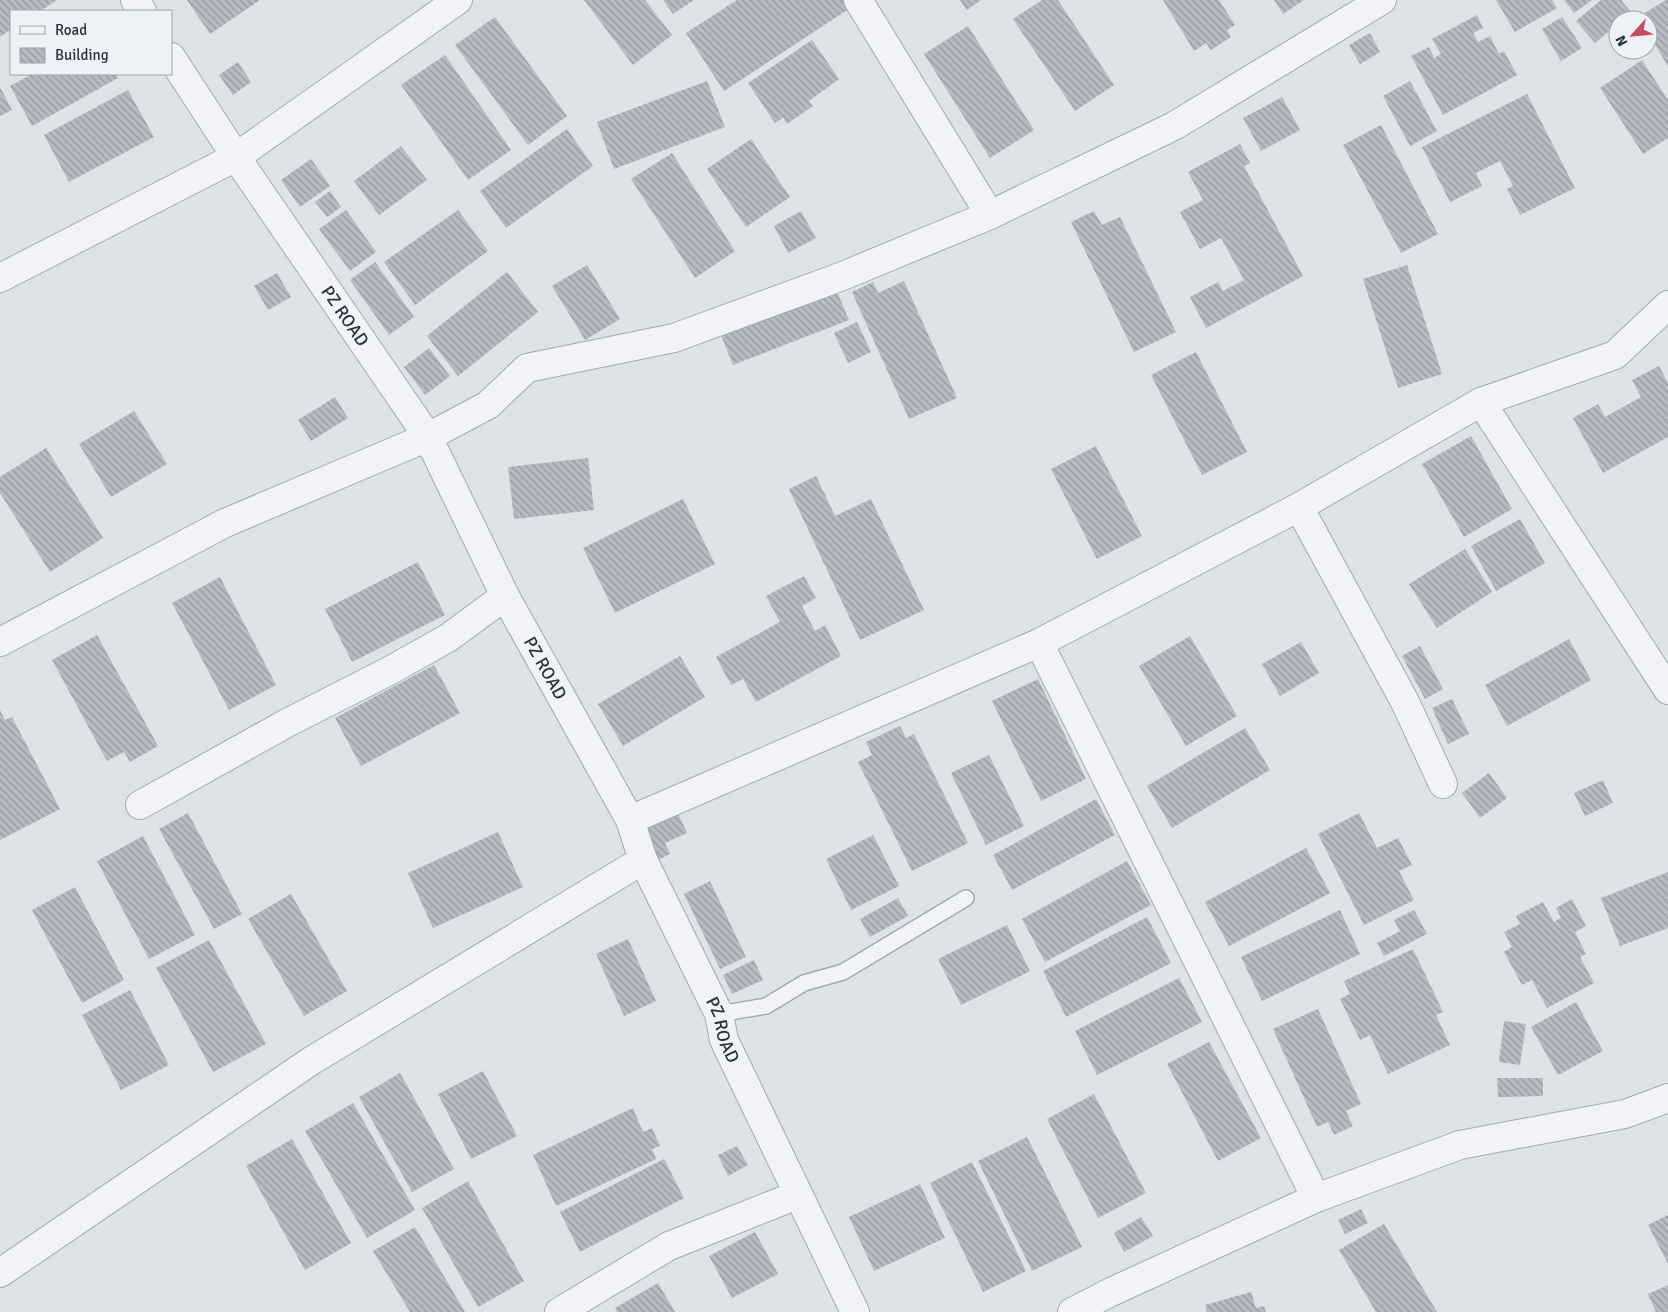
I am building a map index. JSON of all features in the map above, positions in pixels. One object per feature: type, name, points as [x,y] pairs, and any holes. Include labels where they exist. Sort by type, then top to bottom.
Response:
[{"type":"street","points":[[0,278],[236,157],[458,0]]},
{"type":"street","points":[[858,0],[990,215]]},
{"type":"street","points":[[0,642],[225,523],[428,437],[488,404],[527,368],[674,338],[840,277],[990,215],[1174,126],[1382,0]]},
{"type":"street","name":"PZ ROAD","points":[[172,59],[236,157],[428,437],[505,596],[630,820],[643,860],[719,1014],[724,1040],[855,1312]]},
{"type":"street","points":[[630,820],[1039,643],[1299,507],[1481,402],[1615,355],[1668,305]]},
{"type":"street","points":[[1481,402],[1668,690]]},
{"type":"street","points":[[1299,507],[1405,702],[1443,784]]},
{"type":"street","points":[[140,804],[287,723],[388,672],[448,638],[505,596]]},
{"type":"street","points":[[1039,643],[1316,1198]]},
{"type":"street","points":[[0,1273],[311,1061],[643,860]]},
{"type":"street","points":[[1072,1312],[1110,1292],[1316,1198],[1460,1145],[1625,1114],[1668,1098]]},
{"type":"street","points":[[559,1312],[669,1246],[797,1194]]},
{"type":"lane","points":[[719,1014],[766,1006],[804,983],[842,972],[966,898]]},
{"type":"building","points":[[0,0],[57,0],[42,10],[10,10],[10,30],[0,37]]},
{"type":"building","points":[[187,0],[260,0],[210,34]]},
{"type":"building","points":[[584,0],[645,0],[672,35],[633,65]]},
{"type":"building","points":[[663,0],[694,0],[673,14]]},
{"type":"building","points":[[737,0],[852,0],[855,5],[724,91],[686,33]]},
{"type":"building","points":[[960,0],[981,0],[967,10]]},
{"type":"building","points":[[1042,0],[1058,0],[1114,85],[1075,111],[1013,19]]},
{"type":"building","points":[[1163,0],[1219,0],[1235,25],[1227,30],[1231,37],[1211,50],[1206,43],[1194,51]]},
{"type":"building","points":[[1274,0],[1304,0],[1283,14]]},
{"type":"building","points":[[1496,0],[1552,0],[1557,8],[1515,32]]},
{"type":"building","points":[[1564,0],[1592,0],[1574,13]]},
{"type":"building","points":[[1601,0],[1621,0],[1629,10],[1608,10],[1608,32],[1595,43],[1576,21]]},
{"type":"building","points":[[1668,0],[1668,66],[1658,50],[1658,10],[1650,10]]},
{"type":"building","points":[[1477,15],[1483,28],[1473,33],[1478,42],[1490,36],[1499,54],[1504,51],[1517,75],[1443,115],[1411,56],[1429,47],[1434,58],[1441,54],[1432,39]]},
{"type":"building","points":[[495,17],[567,116],[528,145],[455,45]]},
{"type":"building","points":[[1562,17],[1582,48],[1561,61],[1542,29]]},
{"type":"building","points":[[968,26],[1034,130],[990,158],[924,54]]},
{"type":"building","points":[[1370,33],[1380,52],[1360,64],[1349,45]]},
{"type":"building","points":[[812,40],[839,79],[809,101],[813,106],[787,124],[783,118],[775,123],[748,83]]},
{"type":"building","points":[[445,55],[511,150],[468,180],[401,85]]},
{"type":"building","points":[[1642,60],[1668,100],[1668,138],[1643,154],[1600,88]]},
{"type":"building","points":[[238,62],[251,82],[233,95],[219,75]]},
{"type":"building","points":[[30,75],[116,75],[118,78],[32,126],[10,86]]},
{"type":"building","points":[[707,81],[725,127],[614,169],[597,122]]},
{"type":"building","points":[[1410,81],[1437,131],[1410,146],[1383,96]]},
{"type":"building","points":[[0,87],[12,110],[0,116]]},
{"type":"building","points":[[128,90],[154,137],[69,182],[44,135]]},
{"type":"building","points":[[1527,94],[1575,188],[1520,215],[1507,189],[1513,186],[1500,161],[1476,173],[1482,186],[1450,202],[1422,147]]},
{"type":"building","points":[[1282,97],[1300,130],[1261,151],[1243,118]]},
{"type":"building","points":[[1381,125],[1438,234],[1401,253],[1343,145]]},
{"type":"building","points":[[567,129],[593,166],[506,228],[480,191]]},
{"type":"building","points":[[751,139],[790,197],[746,227],[707,169]]},
{"type":"building","points":[[1240,144],[1250,163],[1244,166],[1303,276],[1206,328],[1190,297],[1218,282],[1223,291],[1244,280],[1221,238],[1200,249],[1180,212],[1203,200],[1188,172]]},
{"type":"building","points":[[401,146],[427,180],[379,215],[354,181]]},
{"type":"building","points":[[672,153],[735,251],[695,278],[631,179]]},
{"type":"building","points":[[311,159],[330,186],[300,207],[281,180]]},
{"type":"building","points":[[330,191],[341,207],[327,217],[315,202]]},
{"type":"building","points":[[346,210],[376,252],[350,271],[319,229]]},
{"type":"building","points":[[458,210],[488,251],[415,305],[384,262]]},
{"type":"building","points":[[801,211],[816,238],[788,253],[774,226]]},
{"type":"building","points":[[1094,211],[1102,225],[1120,217],[1176,332],[1134,352],[1071,222]]},
{"type":"building","points":[[375,262],[414,317],[389,335],[350,280]]},
{"type":"building","points":[[587,265],[620,319],[585,340],[552,286]]},
{"type":"building","points":[[1407,265],[1442,374],[1398,388],[1363,279]]},
{"type":"building","points":[[507,272],[538,312],[458,376],[427,336]]},
{"type":"building","points":[[277,273],[291,297],[268,310],[254,286]]},
{"type":"building","points":[[904,281],[957,398],[909,419],[852,292],[873,282],[878,293]]},
{"type":"building","points":[[836,289],[849,320],[733,365],[721,335]]},
{"type":"building","points":[[857,322],[871,352],[848,363],[834,333]]},
{"type":"building","points":[[429,348],[450,376],[425,395],[404,367]]},
{"type":"building","points":[[1196,352],[1247,452],[1202,475],[1151,375]]},
{"type":"building","points":[[1659,366],[1668,383],[1668,437],[1603,473],[1573,418],[1598,404],[1605,417],[1641,397],[1632,380]]},
{"type":"building","points":[[335,397],[348,418],[311,441],[298,420]]},
{"type":"building","points":[[134,411],[167,464],[111,497],[79,444]]},
{"type":"building","points":[[1471,436],[1512,509],[1464,537],[1422,464]]},
{"type":"building","points":[[1096,446],[1142,536],[1097,559],[1051,469]]},
{"type":"building","points":[[46,448],[103,538],[50,572],[0,493],[0,477]]},
{"type":"building","points":[[588,458],[594,510],[514,519],[508,467]]},
{"type":"building","points":[[816,476],[835,516],[871,499],[924,610],[860,640],[789,489]]},
{"type":"building","points":[[683,499],[715,564],[615,613],[583,548]]},
{"type":"building","points":[[1520,519],[1545,563],[1496,591],[1471,546]]},
{"type":"building","points":[[1465,549],[1492,592],[1437,628],[1409,584]]},
{"type":"building","points":[[418,562],[445,615],[352,662],[325,609]]},
{"type":"building","points":[[804,576],[816,598],[802,606],[815,631],[825,625],[841,656],[756,702],[743,679],[731,685],[716,657],[780,622],[766,596]]},
{"type":"building","points":[[220,577],[276,685],[229,710],[172,603]]},
{"type":"building","points":[[97,635],[158,746],[130,762],[124,752],[107,761],[52,660]]},
{"type":"building","points":[[1190,636],[1237,716],[1186,746],[1139,666]]},
{"type":"building","points":[[1569,639],[1591,680],[1507,726],[1485,685]]},
{"type":"building","points":[[1301,642],[1319,673],[1280,696],[1262,664]]},
{"type":"building","points":[[1420,646],[1443,689],[1425,699],[1402,656]]},
{"type":"building","points":[[680,656],[705,697],[623,746],[598,704]]},
{"type":"building","points":[[434,665],[460,713],[361,766],[335,718]]},
{"type":"building","points":[[1038,679],[1086,779],[1041,801],[992,701]]},
{"type":"building","points":[[1452,699],[1469,734],[1448,744],[1432,708]]},
{"type":"building","points":[[0,710],[5,720],[12,717],[60,809],[0,840]]},
{"type":"building","points":[[900,726],[906,738],[914,734],[968,843],[912,871],[858,762],[872,755],[866,742]]},
{"type":"building","points":[[1245,728],[1270,770],[1172,828],[1147,786]]},
{"type":"building","points":[[989,755],[1024,826],[986,845],[951,773]]},
{"type":"building","points":[[1489,773],[1507,798],[1480,818],[1462,793]]},
{"type":"building","points":[[1603,780],[1613,803],[1585,816],[1574,793]]},
{"type":"building","points":[[1096,799],[1115,835],[1012,890],[993,855]]},
{"type":"building","points":[[677,811],[687,833],[665,843],[670,854],[658,860],[643,828]]},
{"type":"building","points":[[188,813],[242,914],[214,929],[159,829]]},
{"type":"building","points":[[1359,813],[1377,848],[1398,838],[1412,865],[1399,871],[1414,900],[1364,925],[1318,834]]},
{"type":"building","points":[[498,832],[523,887],[433,928],[408,873]]},
{"type":"building","points":[[873,835],[899,886],[851,910],[826,859]]},
{"type":"building","points":[[143,836],[195,935],[149,959],[97,861]]},
{"type":"building","points":[[1306,848],[1330,893],[1229,946],[1205,902]]},
{"type":"building","points":[[1127,861],[1151,905],[1045,962],[1022,919]]},
{"type":"building","points":[[1668,872],[1668,928],[1620,946],[1601,898]]},
{"type":"building","points":[[710,881],[746,957],[720,969],[684,894]]},
{"type":"building","points":[[75,887],[124,980],[82,1003],[32,910]]},
{"type":"building","points":[[291,894],[347,991],[304,1016],[248,919]]},
{"type":"building","points":[[898,898],[908,916],[870,937],[860,919]]},
{"type":"building","points":[[1572,899],[1586,926],[1575,932],[1586,954],[1580,957],[1594,983],[1547,1008],[1532,980],[1522,985],[1504,952],[1512,947],[1504,932],[1520,924],[1516,916],[1543,902],[1554,922],[1561,918],[1556,908]]},
{"type":"building","points":[[1340,910],[1360,954],[1262,1001],[1241,957]]},
{"type":"building","points":[[1414,910],[1427,934],[1384,956],[1377,943],[1400,931],[1394,920]]},
{"type":"building","points":[[1147,917],[1171,963],[1066,1017],[1043,971]]},
{"type":"building","points":[[1007,925],[1030,971],[961,1005],[938,959]]},
{"type":"building","points":[[628,939],[656,1001],[624,1016],[596,954]]},
{"type":"building","points":[[209,940],[266,1044],[213,1072],[156,968]]},
{"type":"building","points":[[1413,949],[1443,1012],[1436,1015],[1450,1045],[1388,1074],[1370,1035],[1360,1040],[1340,999],[1350,994],[1344,981]]},
{"type":"building","points":[[754,960],[763,980],[732,994],[723,975]]},
{"type":"building","points":[[1179,978],[1202,1022],[1097,1075],[1075,1031]]},
{"type":"building","points":[[130,990],[169,1065],[121,1090],[82,1015]]},
{"type":"building","points":[[1576,1002],[1603,1051],[1558,1075],[1531,1027]]},
{"type":"building","points":[[1318,1009],[1361,1104],[1346,1111],[1353,1126],[1334,1135],[1328,1122],[1317,1127],[1273,1029]]},
{"type":"building","points":[[1504,1021],[1526,1024],[1520,1065],[1499,1062]]},
{"type":"building","points":[[1209,1042],[1261,1138],[1218,1161],[1167,1064]]},
{"type":"building","points":[[483,1071],[517,1136],[471,1159],[438,1094]]},
{"type":"building","points":[[400,1073],[454,1169],[412,1192],[359,1097]]},
{"type":"building","points":[[1497,1078],[1543,1078],[1543,1096],[1498,1097]]},
{"type":"building","points":[[1094,1094],[1146,1193],[1098,1218],[1047,1119]]},
{"type":"building","points":[[353,1103],[415,1210],[367,1238],[305,1131]]},
{"type":"building","points":[[633,1108],[643,1132],[652,1128],[660,1146],[652,1149],[656,1159],[556,1206],[533,1155]]},
{"type":"building","points":[[1027,1137],[1082,1247],[1032,1271],[978,1161]]},
{"type":"building","points":[[292,1139],[351,1243],[305,1270],[246,1166]]},
{"type":"building","points":[[737,1146],[748,1165],[728,1176],[718,1155]]},
{"type":"building","points":[[664,1159],[684,1198],[580,1252],[560,1212]]},
{"type":"building","points":[[972,1162],[1026,1271],[983,1292],[930,1183]]},
{"type":"building","points":[[468,1181],[524,1281],[478,1307],[422,1208]]},
{"type":"building","points":[[920,1184],[945,1238],[874,1271],[849,1217]]},
{"type":"building","points":[[1361,1209],[1368,1223],[1345,1234],[1338,1220]]},
{"type":"building","points":[[1668,1215],[1668,1264],[1648,1225]]},
{"type":"building","points":[[1141,1217],[1153,1236],[1124,1252],[1114,1233]]},
{"type":"building","points":[[1384,1224],[1437,1312],[1376,1312],[1339,1250]]},
{"type":"building","points":[[415,1227],[465,1312],[410,1312],[373,1251]]},
{"type":"building","points":[[755,1232],[778,1274],[732,1298],[709,1256]]},
{"type":"building","points":[[658,1283],[675,1312],[617,1312],[615,1308]]},
{"type":"building","points":[[1668,1285],[1668,1312],[1656,1312],[1648,1294]]},
{"type":"building","points":[[1251,1292],[1256,1308],[1264,1306],[1266,1312],[1207,1312],[1205,1305]]}]
